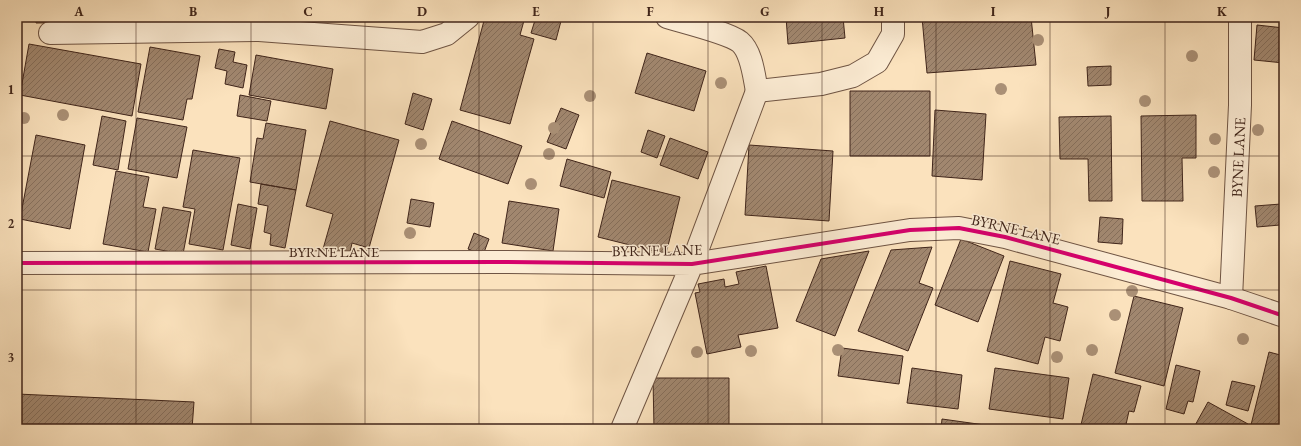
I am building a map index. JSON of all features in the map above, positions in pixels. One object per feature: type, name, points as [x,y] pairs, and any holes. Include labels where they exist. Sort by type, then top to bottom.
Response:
[{"type":"street","points":[[50,33],[260,24],[422,42],[448,34],[468,17]]},
{"type":"street","points":[[622,429],[692,264],[756,92],[750,60],[740,42],[721,33],[667,17]]},
{"type":"street","points":[[756,92],[821,84],[853,76],[877,62],[893,34],[893,17]]},
{"type":"street","name":"BYNE LANE","points":[[1230,298],[1240,105],[1240,17]]},
{"type":"street","name":"BYRNE LANE","points":[[17,263],[499,262],[692,264],[910,230],[959,228],[1005,237],[1230,298],[1284,316]]},
{"type":"building","points":[[36,17],[147,17],[147,21],[36,23]]},
{"type":"building","points":[[197,17],[234,17],[232,23]]},
{"type":"building","points":[[485,17],[525,17],[520,35],[534,39],[510,124],[460,110]]},
{"type":"building","points":[[536,17],[546,17],[561,21],[556,40],[531,33]]},
{"type":"building","points":[[786,17],[843,17],[845,38],[788,44]]},
{"type":"building","points":[[922,17],[1031,17],[1036,65],[927,73]]},
{"type":"building","points":[[1257,25],[1284,28],[1284,63],[1254,60]]},
{"type":"building","points":[[29,44],[141,64],[132,116],[20,95]]},
{"type":"building","points":[[150,47],[200,56],[192,99],[187,99],[183,120],[138,112]]},
{"type":"building","points":[[219,49],[235,52],[233,62],[247,65],[243,88],[225,84],[227,71],[215,68]]},
{"type":"building","points":[[647,53],[706,71],[694,111],[635,93]]},
{"type":"building","points":[[256,55],[333,69],[326,109],[249,95]]},
{"type":"building","points":[[1111,66],[1111,85],[1088,86],[1087,67]]},
{"type":"building","points":[[850,91],[930,91],[930,156],[850,156]]},
{"type":"building","points":[[413,93],[432,99],[423,130],[405,124]]},
{"type":"building","points":[[240,95],[271,101],[267,121],[237,116]]},
{"type":"building","points":[[561,108],[579,115],[566,149],[547,142]]},
{"type":"building","points":[[935,110],[986,114],[982,180],[932,176]]},
{"type":"building","points":[[1196,115],[1196,158],[1182,158],[1183,201],[1142,201],[1141,116]]},
{"type":"building","points":[[102,116],[126,121],[118,170],[93,165]]},
{"type":"building","points":[[1111,116],[1112,201],[1089,201],[1088,159],[1060,159],[1059,117]]},
{"type":"building","points":[[137,118],[187,127],[177,178],[128,169]]},
{"type":"building","points":[[330,121],[399,140],[369,248],[352,243],[349,257],[323,249],[333,214],[306,206]]},
{"type":"building","points":[[452,121],[522,146],[508,184],[439,159]]},
{"type":"building","points":[[266,123],[306,130],[296,190],[250,182],[257,138],[263,139]]},
{"type":"building","points":[[648,130],[665,136],[657,158],[641,152]]},
{"type":"building","points":[[36,135],[85,145],[70,229],[20,219]]},
{"type":"building","points":[[670,138],[708,152],[698,179],[660,165]]},
{"type":"building","points":[[749,145],[833,151],[829,221],[745,215]]},
{"type":"building","points":[[193,150],[240,158],[223,250],[189,244],[195,209],[183,207]]},
{"type":"building","points":[[567,159],[611,172],[604,198],[560,186]]},
{"type":"building","points":[[116,171],[149,177],[143,207],[156,209],[148,252],[103,244]]},
{"type":"building","points":[[612,180],[680,197],[666,254],[598,237]]},
{"type":"building","points":[[261,184],[296,190],[285,248],[270,245],[271,234],[264,232],[268,206],[258,204]]},
{"type":"building","points":[[1284,190],[1284,237],[1282,238],[1280,225],[1257,227],[1255,206],[1281,204],[1280,191]]},
{"type":"building","points":[[411,199],[434,203],[430,227],[407,223]]},
{"type":"building","points":[[509,201],[559,209],[553,251],[502,243]]},
{"type":"building","points":[[238,204],[257,208],[250,249],[231,245]]},
{"type":"building","points":[[163,207],[191,212],[183,254],[155,249]]},
{"type":"building","points":[[1100,217],[1123,219],[1122,244],[1098,242]]},
{"type":"building","points":[[474,233],[489,239],[483,255],[468,249]]},
{"type":"building","points":[[961,239],[1004,256],[978,322],[935,305]]},
{"type":"building","points":[[932,247],[919,283],[933,288],[908,351],[858,331],[891,250]]},
{"type":"building","points":[[869,251],[835,336],[796,321],[821,259]]},
{"type":"building","points":[[1010,261],[1061,274],[1053,303],[1068,307],[1060,341],[1045,337],[1038,364],[987,351]]},
{"type":"building","points":[[766,266],[778,328],[738,335],[741,347],[707,354],[695,293],[700,292],[698,284],[724,279],[725,287],[739,284],[736,272]]},
{"type":"building","points":[[1134,296],[1183,308],[1164,386],[1115,373]]},
{"type":"building","points":[[842,348],[903,356],[899,384],[838,376]]},
{"type":"building","points":[[1269,352],[1284,356],[1284,429],[1250,429]]},
{"type":"building","points":[[1176,365],[1200,371],[1193,402],[1188,401],[1184,414],[1166,409]]},
{"type":"building","points":[[912,368],[962,375],[958,409],[907,403]]},
{"type":"building","points":[[995,368],[1069,378],[1063,419],[989,409]]},
{"type":"building","points":[[1093,374],[1141,386],[1134,412],[1129,411],[1125,429],[1080,429]]},
{"type":"building","points":[[653,378],[729,378],[729,429],[654,429]]},
{"type":"building","points":[[1232,381],[1255,386],[1248,411],[1226,405]]},
{"type":"building","points":[[17,394],[194,402],[192,429],[17,429]]},
{"type":"building","points":[[1208,402],[1248,424],[1246,429],[1193,429]]},
{"type":"building","points":[[942,419],[992,426],[992,429],[941,429]]},
{"type":"cycle path","points":[[17,263],[499,262],[692,264],[910,230],[959,228],[1005,237],[1231,298],[1284,316]]}]
